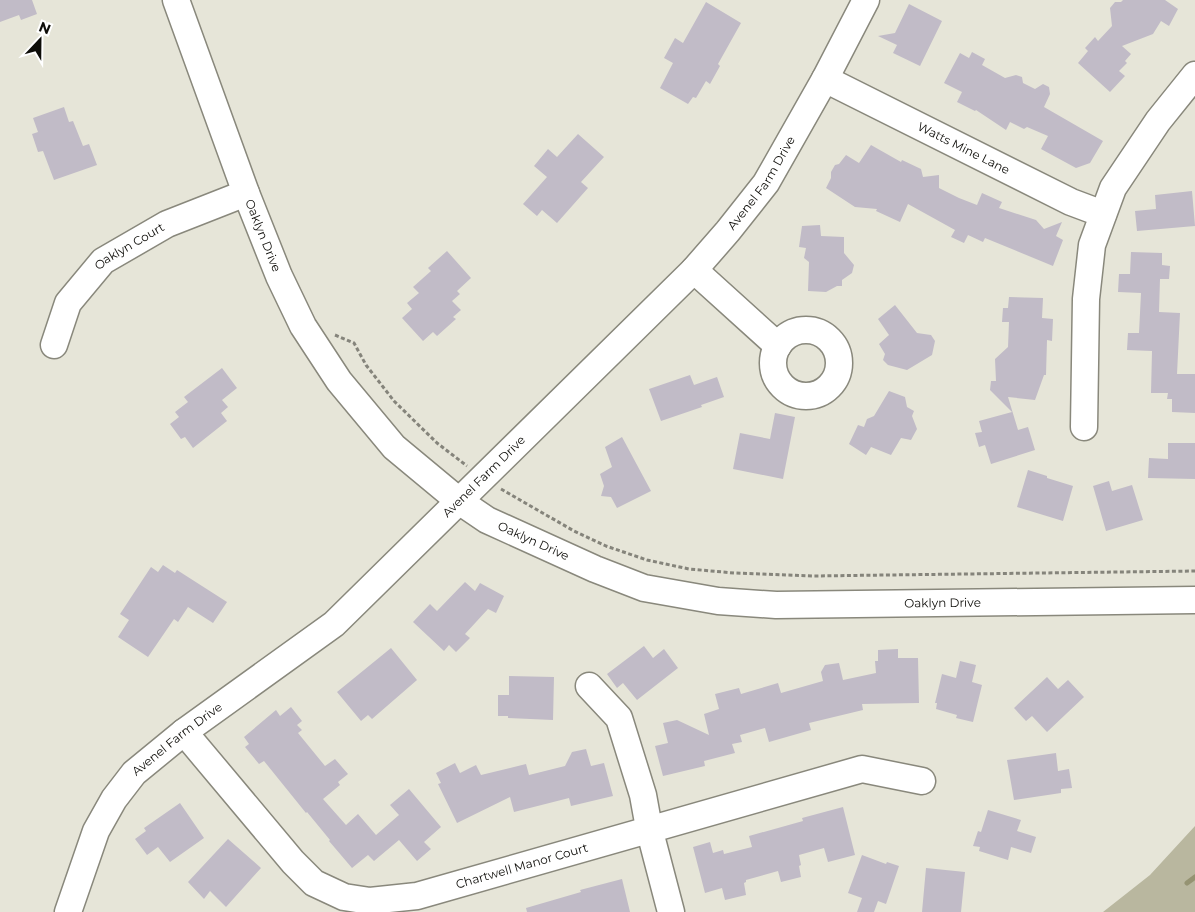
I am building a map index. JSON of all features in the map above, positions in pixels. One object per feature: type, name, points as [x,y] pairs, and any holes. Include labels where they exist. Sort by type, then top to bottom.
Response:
[{"type":"street","name":"Oaklyn Drive","points":[[176,0],[246,193],[279,276],[300,320],[339,381],[394,447],[459,501],[487,520],[595,569],[644,588],[718,601],[776,605],[1195,600]]},
{"type":"street","name":"Avenel Farm Drive","points":[[68,912],[96,831],[114,799],[134,773],[184,732],[334,624],[694,270],[728,232],[766,183],[825,79],[866,0]]},
{"type":"street","points":[[1084,427],[1086,298],[1092,245],[1113,188],[1158,121],[1195,75]]},
{"type":"street","name":"Watts Mine Lane","points":[[825,79],[1071,202],[1103,214]]},
{"type":"street","name":"Oaklyn Court","points":[[54,345],[68,303],[103,261],[166,224],[246,193]]},
{"type":"street","points":[[694,270],[778,346]]},
{"type":"street","points":[[589,686],[618,718],[643,795],[649,828],[671,912]]},
{"type":"street","name":"Chartwell Manor Court","points":[[184,732],[293,862],[314,883],[344,897],[370,901],[417,896],[649,828],[862,769],[922,781]]},
{"type":"path","points":[[331,334],[354,343],[366,365],[394,400],[437,443],[483,478],[574,531],[606,546],[647,560],[688,569],[812,576],[1195,571]]},
{"type":"shaded area","points":[[1195,826],[1195,912],[1103,912],[1150,875]]},
{"type":"building","points":[[0,0],[32,0],[37,14],[21,20],[19,15],[0,22]]},
{"type":"building","points":[[1123,0],[1165,0],[1178,9],[1169,26],[1161,21],[1153,34],[1122,46],[1131,54],[1125,61],[1127,63],[1119,71],[1125,76],[1110,92],[1078,63],[1088,51],[1085,48],[1095,37],[1098,41],[1112,26],[1110,8],[1115,2]]},
{"type":"building","points":[[706,2],[741,23],[718,64],[720,66],[710,84],[706,81],[696,98],[693,97],[688,104],[660,88],[673,63],[664,58],[675,38],[683,43]]},
{"type":"building","points":[[909,4],[942,21],[920,66],[893,53],[897,45],[878,36],[895,33]]},
{"type":"building","points":[[972,52],[985,59],[982,65],[1005,78],[1016,75],[1022,77],[1023,83],[1035,89],[1043,84],[1049,87],[1050,94],[1044,107],[1103,141],[1090,163],[1076,168],[1041,149],[1048,136],[1027,127],[1024,129],[1010,122],[1006,130],[976,110],[957,102],[962,92],[944,83],[960,53],[969,58]]},
{"type":"building","points":[[64,107],[69,122],[73,121],[83,146],[89,144],[97,165],[54,180],[43,151],[38,152],[32,134],[38,132],[33,118]]},
{"type":"building","points":[[578,134],[604,157],[581,182],[588,188],[557,223],[542,210],[537,216],[523,204],[547,177],[534,166],[548,149],[557,157]]},
{"type":"building","points":[[871,145],[901,162],[902,160],[921,169],[923,177],[939,175],[939,188],[959,198],[977,205],[982,193],[1002,202],[999,208],[1036,220],[1044,229],[1062,222],[1056,236],[1063,240],[1053,266],[985,238],[983,242],[968,235],[964,243],[951,237],[955,230],[908,204],[900,222],[876,211],[877,209],[855,207],[826,188],[835,165],[839,164],[846,155],[859,163]]},
{"type":"building","points":[[1192,191],[1195,226],[1137,231],[1135,211],[1156,209],[1155,195]]},
{"type":"building","points":[[820,225],[821,236],[844,237],[844,253],[854,265],[852,273],[842,280],[842,286],[837,286],[826,292],[808,291],[809,262],[804,258],[806,248],[799,247],[802,226]]},
{"type":"building","points":[[447,251],[471,278],[457,291],[460,294],[452,301],[461,310],[453,317],[456,319],[437,336],[433,332],[423,341],[402,318],[412,309],[407,303],[419,293],[413,287],[431,271],[428,268]]},
{"type":"building","points":[[1131,252],[1162,253],[1162,265],[1170,266],[1169,279],[1160,279],[1159,312],[1180,313],[1177,374],[1195,374],[1195,413],[1172,412],[1172,399],[1167,399],[1168,393],[1151,393],[1152,351],[1127,350],[1128,333],[1139,333],[1141,293],[1118,292],[1119,274],[1130,274]]},
{"type":"building","points":[[1009,297],[1043,298],[1042,318],[1053,319],[1052,341],[1047,340],[1046,375],[1044,375],[1035,400],[1008,397],[1018,430],[1028,427],[1035,450],[991,464],[985,445],[979,447],[975,433],[982,432],[979,421],[1012,412],[990,390],[991,381],[996,381],[995,359],[1008,347],[1009,322],[1002,322],[1003,308],[1008,308]]},
{"type":"building","points":[[895,305],[917,333],[931,335],[935,341],[932,355],[907,370],[888,365],[883,360],[885,354],[879,344],[889,335],[878,319]]},
{"type":"building","points":[[222,368],[237,388],[222,400],[228,407],[221,413],[227,421],[193,448],[185,437],[181,439],[170,424],[179,417],[175,412],[188,402],[184,397]]},
{"type":"building","points":[[690,375],[694,385],[717,377],[724,397],[701,405],[702,407],[661,421],[649,389]]},
{"type":"building","points":[[889,391],[905,397],[907,407],[914,411],[912,416],[917,429],[911,440],[901,438],[891,455],[871,447],[866,455],[849,444],[858,425],[864,427],[867,419],[874,416]]},
{"type":"building","points":[[775,413],[795,417],[783,479],[733,469],[740,433],[770,439]]},
{"type":"building","points":[[622,437],[651,491],[617,508],[611,497],[601,496],[604,486],[600,474],[612,467],[605,447]]},
{"type":"building","points":[[1168,443],[1195,443],[1195,479],[1148,478],[1149,458],[1168,459]]},
{"type":"building","points":[[1028,470],[1073,486],[1063,521],[1017,507]]},
{"type":"building","points":[[1109,481],[1112,491],[1132,485],[1143,520],[1106,531],[1093,486]]},
{"type":"building","points":[[163,565],[175,573],[177,570],[227,602],[213,623],[188,607],[178,622],[174,619],[148,657],[118,637],[129,620],[120,614],[151,567],[158,572]]},
{"type":"building","points":[[465,582],[475,591],[480,583],[504,596],[496,613],[488,609],[465,634],[470,638],[456,652],[449,645],[444,651],[413,622],[430,604],[437,611]]},
{"type":"building","points":[[644,646],[653,658],[664,649],[678,668],[637,700],[623,683],[617,688],[607,674]]},
{"type":"building","points":[[391,648],[417,680],[372,719],[368,715],[361,721],[337,692]]},
{"type":"building","points":[[898,649],[898,658],[918,658],[919,703],[862,704],[863,710],[809,723],[811,730],[769,742],[765,728],[740,735],[742,742],[732,744],[735,753],[704,761],[705,766],[663,776],[655,746],[668,743],[663,723],[677,720],[709,735],[704,714],[719,709],[715,694],[739,688],[741,694],[778,683],[781,693],[823,681],[821,672],[825,665],[839,663],[843,680],[876,673],[875,661],[878,661],[878,650]]},
{"type":"building","points":[[960,661],[976,665],[972,682],[982,685],[973,722],[956,718],[957,715],[936,709],[937,703],[935,703],[942,674],[956,678]]},
{"type":"building","points":[[509,676],[554,677],[553,720],[498,716],[498,695],[509,695]]},
{"type":"building","points":[[1047,677],[1058,689],[1068,680],[1084,697],[1047,732],[1032,716],[1026,721],[1014,708]]},
{"type":"building","points":[[291,707],[302,721],[297,725],[302,730],[298,733],[325,766],[335,759],[348,774],[338,782],[340,785],[323,799],[346,825],[358,814],[376,835],[399,815],[390,805],[409,789],[441,827],[424,842],[431,849],[417,861],[399,840],[374,861],[368,855],[352,868],[264,761],[259,764],[245,747],[249,744],[244,737],[276,710],[280,716]]},
{"type":"building","points":[[586,749],[591,766],[604,763],[613,796],[571,806],[569,798],[514,812],[510,797],[457,823],[438,784],[441,783],[436,773],[455,763],[460,773],[476,765],[481,775],[526,764],[529,775],[565,766],[572,752]]},
{"type":"building","points":[[1056,753],[1058,771],[1069,769],[1072,788],[1061,789],[1061,793],[1014,800],[1007,760]]},
{"type":"building","points":[[180,803],[204,838],[170,862],[158,847],[147,855],[135,839],[146,831],[144,828]]},
{"type":"building","points":[[843,807],[855,855],[828,862],[824,848],[799,855],[801,877],[781,882],[778,871],[746,880],[744,883],[746,895],[725,900],[722,888],[705,893],[693,847],[710,842],[713,853],[723,850],[724,854],[752,847],[749,836],[803,821],[802,818]]},
{"type":"building","points":[[988,810],[1021,820],[1017,831],[1036,837],[1031,853],[1011,847],[1008,860],[979,851],[980,847],[973,846],[978,831],[981,832]]},
{"type":"building","points":[[228,839],[261,868],[226,907],[210,891],[204,899],[188,882]]},
{"type":"building","points":[[862,855],[886,864],[887,862],[899,866],[886,904],[878,901],[874,912],[857,912],[862,898],[848,893]]},
{"type":"building","points":[[926,868],[965,872],[961,912],[922,912]]},
{"type":"building","points":[[622,879],[630,912],[527,912],[526,908],[581,892],[580,890]]},
{"type":"waterway","points":[[1187,883],[1195,877]]}]
